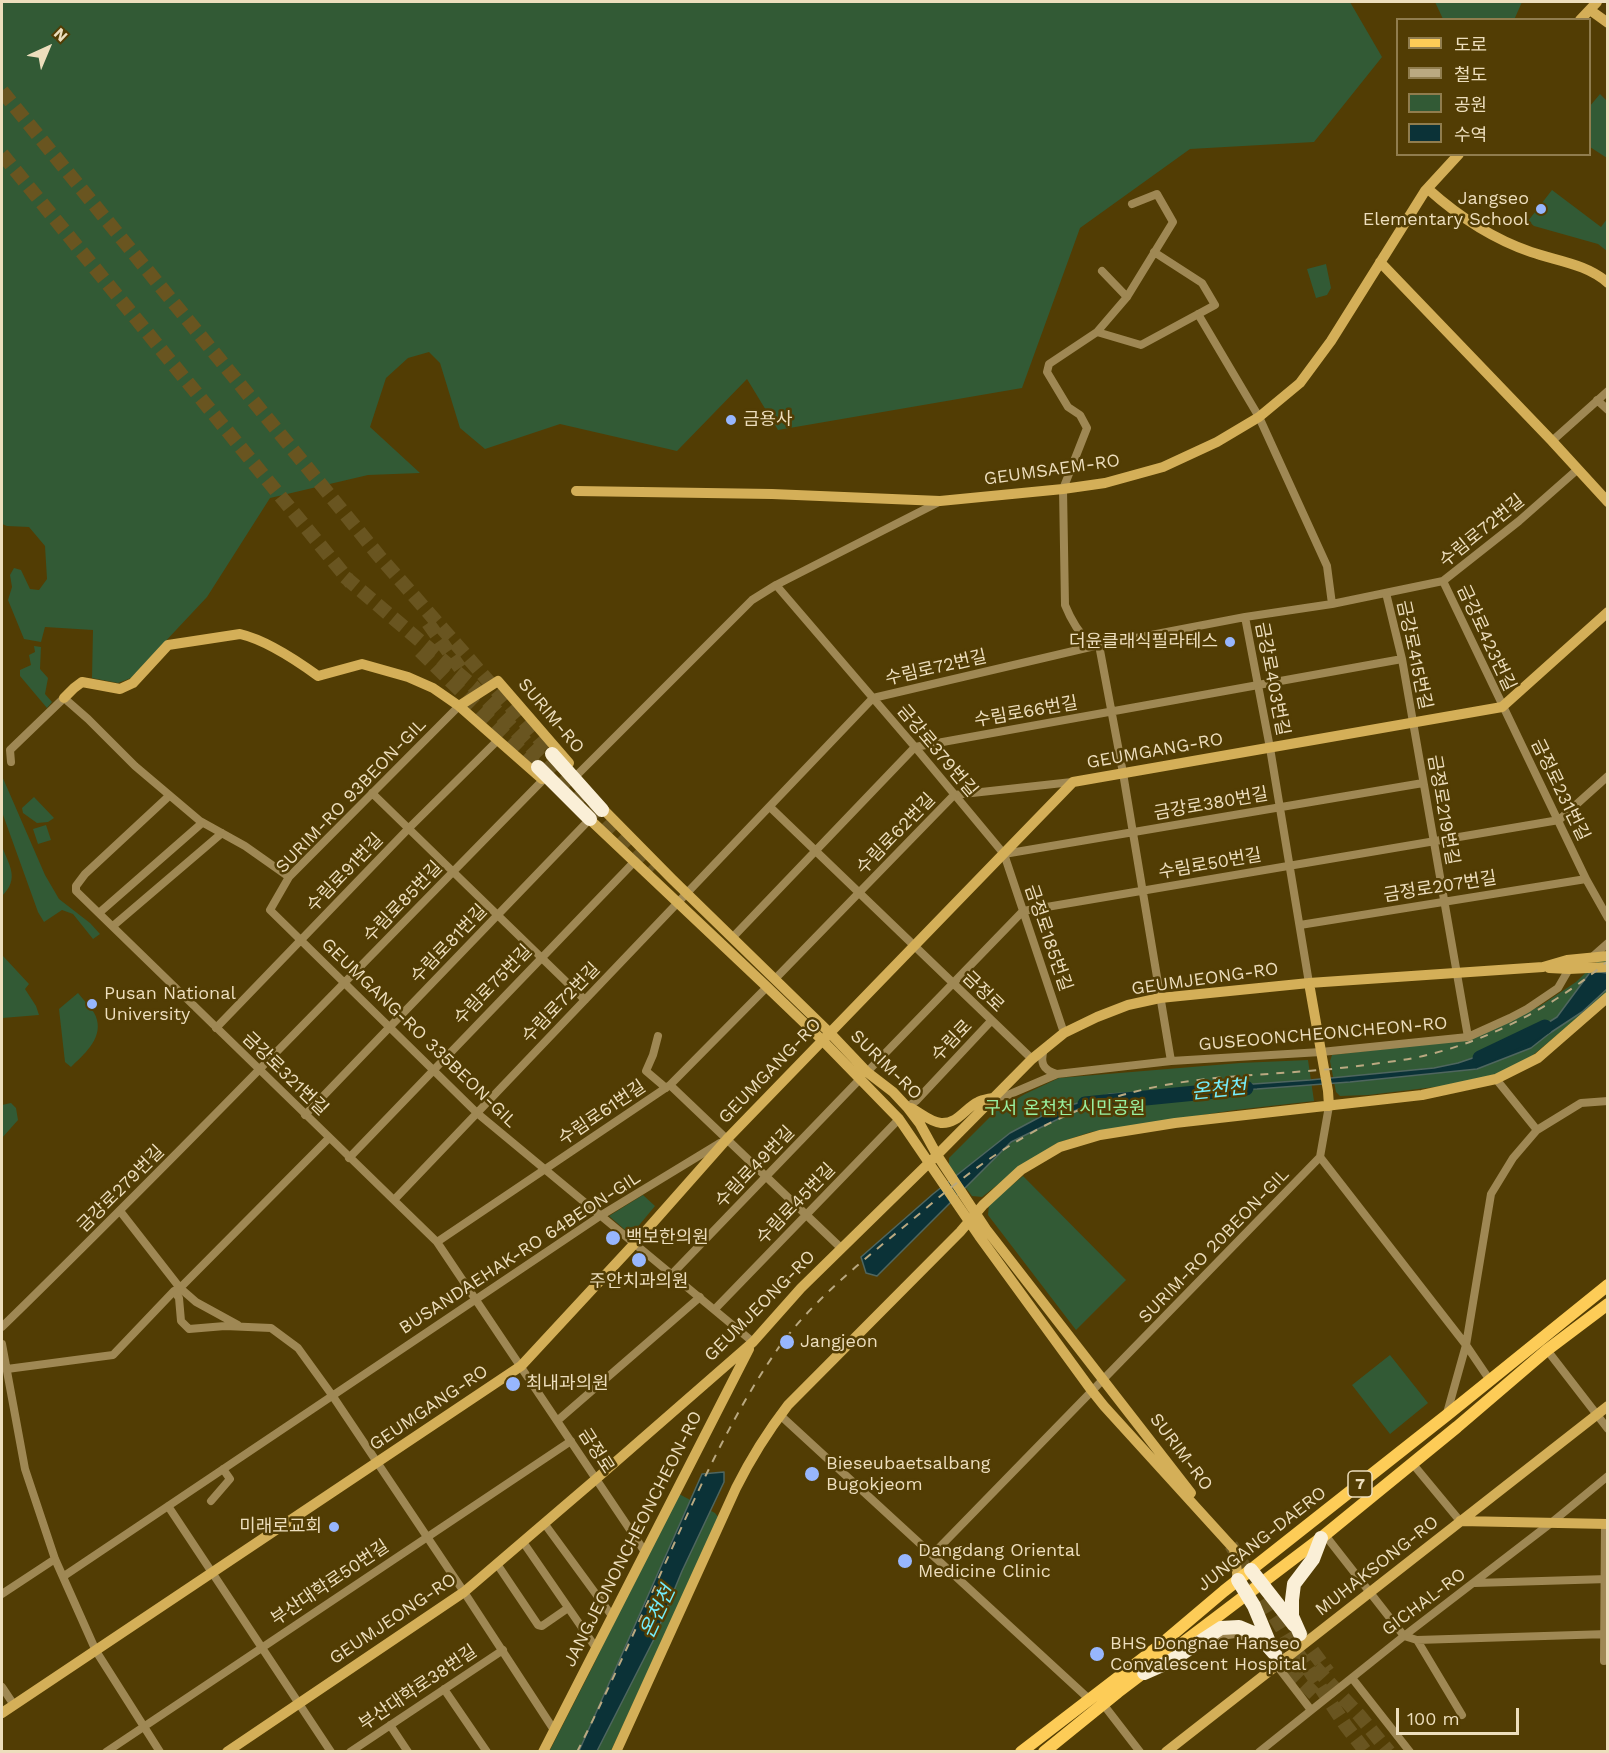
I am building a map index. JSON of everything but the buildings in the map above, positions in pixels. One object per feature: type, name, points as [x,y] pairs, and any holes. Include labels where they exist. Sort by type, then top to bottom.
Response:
[{"type":"highway","points":[[552,754],[574,775],[602,810]]},
{"type":"highway","points":[[540,774],[590,819]]},
{"type":"highway","points":[[1251,1570],[1300,1634],[1292,1616],[1294,1584],[1313,1559],[1323,1536]]},
{"type":"highway","points":[[1238,1580],[1254,1606],[1276,1660]]},
{"type":"highway","points":[[1144,1673],[1169,1662],[1221,1628],[1239,1627],[1258,1635],[1276,1660]]},
{"type":"main road","points":[[1582,18],[1593,6],[1608,23]]},
{"type":"main road","name":"GEUMSAEM-RO","points":[[576,491],[762,494],[940,501],[1105,483],[1163,467],[1217,442],[1259,417],[1300,383],[1331,341],[1428,189],[1457,156]]},
{"type":"main road","points":[[1428,189],[1442,202],[1499,239],[1531,252],[1580,266],[1608,283]]},
{"type":"main road","points":[[1380,262],[1608,502]]},
{"type":"main road","points":[[1502,707],[1608,612]]},
{"type":"main road","points":[[64,698],[82,682],[120,689],[133,683],[168,645],[240,634],[252,637],[318,676],[362,664],[408,677],[433,688],[459,706],[540,774]]},
{"type":"main road","name":"SURIM-RO","points":[[459,706],[498,681],[574,775]]},
{"type":"main road","name":"GEUMGANG-RO","points":[[2,1713],[521,1366],[727,1139],[1073,782],[1502,707]]},
{"type":"main road","name":"SURIM-RO","points":[[602,810],[733,937],[771,983]]},
{"type":"main road","name":"SURIM-RO","points":[[590,819],[678,902],[771,983],[826,1036],[863,1076],[899,1119],[937,1176],[1104,1379],[1251,1570]]},
{"type":"main road","name":"GEUMJEONG-RO","points":[[1543,967],[1567,960],[1597,959],[1608,967]]},
{"type":"main road","name":"GEUMJEONG-RO","points":[[227,1752],[464,1592],[596,1479],[753,1341],[801,1288],[992,1098],[1045,1047],[1064,1033],[1128,1005],[1160,998],[1309,982],[1543,967],[1569,969],[1597,959]]},
{"type":"main road","points":[[1309,982],[1329,1107]]},
{"type":"main road","points":[[616,1752],[736,1488],[751,1459],[780,1415],[971,1215],[1021,1170],[1060,1147],[1100,1135],[1175,1123],[1422,1095],[1496,1079],[1538,1058],[1608,997]]},
{"type":"main road","name":"SURIM-RO","points":[[863,1076],[892,1092],[907,1107],[920,1124],[971,1215],[1092,1391],[1234,1549]]},
{"type":"main road","points":[[907,1107],[934,1121],[950,1122],[965,1114],[976,1103],[992,1098]]},
{"type":"main road","name":"JUNGANG-DAERO","points":[[1021,1752],[1159,1646],[1238,1580],[1608,1285]]},
{"type":"main road","name":"JUNGANG-DAERO","points":[[1044,1752],[1103,1704],[1323,1536],[1547,1350],[1608,1304]]},
{"type":"main road","name":"JANGJEONONCHEONCHEON-RO","points":[[543,1752],[753,1341]]},
{"type":"main road","name":"MUHAKSONG-RO","points":[[1166,1752],[1276,1660],[1370,1592],[1608,1406]]},
{"type":"main road","points":[[1460,1521],[1606,1524]]},
{"type":"main road","points":[[1234,1549],[1238,1580]]},
{"type":"street","points":[[1132,204],[1157,194],[1173,222],[1127,297],[1097,332],[1049,364],[1047,372],[1068,407],[1080,415],[1088,428],[1063,489],[1065,605],[1082,635],[1090,644],[1099,645],[1171,1060]]},
{"type":"street","points":[[1097,332],[1142,345],[1215,305],[1202,283],[1154,252]]},
{"type":"street","points":[[1102,271],[1127,297]]},
{"type":"street","points":[[1198,314],[1259,417],[1327,566],[1332,604]]},
{"type":"street","points":[[1552,441],[1608,391]]},
{"type":"street","points":[[1597,400],[1608,410]]},
{"type":"street","name":"수림로72번길","points":[[394,1200],[873,698],[1099,645],[1245,617],[1332,604],[1443,581],[1519,521],[1578,469]]},
{"type":"street","points":[[574,775],[752,600],[776,585],[940,501]]},
{"type":"street","name":"금강로423번길","points":[[1443,581],[1502,707]]},
{"type":"street","name":"금강로379번길","points":[[776,585],[1004,854]]},
{"type":"street","name":"금강로415번길","points":[[1386,593],[1402,659],[1413,723]]},
{"type":"street","name":"금강로403번길","points":[[1245,617],[1270,748]]},
{"type":"street","name":"수림로66번길","points":[[915,747],[1402,659]]},
{"type":"street","points":[[11,762],[10,750],[64,698],[169,796],[202,823],[245,846],[289,877]]},
{"type":"street","name":"SURIM-RO 93BEON-GIL","points":[[270,910],[289,877],[459,706]]},
{"type":"street","name":"금정로231번길","points":[[1502,707],[1586,879],[1608,918]]},
{"type":"street","name":"금정로219번길","points":[[1413,723],[1468,1037]]},
{"type":"street","name":"수림로91번길","points":[[216,1028],[408,829],[498,740]]},
{"type":"street","points":[[733,937],[915,747]]},
{"type":"street","points":[[1270,748],[1309,982]]},
{"type":"street","name":"수림로85번길","points":[[260,1071],[453,872],[540,774]]},
{"type":"street","points":[[1559,820],[1608,776]]},
{"type":"street","name":"수림로62번길","points":[[771,983],[954,795],[1073,782]]},
{"type":"street","name":"금강로380번길","points":[[1004,854],[1423,783]]},
{"type":"street","points":[[372,794],[585,1000]]},
{"type":"street","name":"금강로321번길","points":[[169,796],[85,874],[76,886],[79,896],[113,926],[437,1242],[521,1366]]},
{"type":"street","name":"금정로","points":[[770,807],[1032,1059]]},
{"type":"street","name":"수림로81번길","points":[[305,1115],[590,819]]},
{"type":"street","name":"수림로50번길","points":[[1023,911],[1559,820]]},
{"type":"street","points":[[99,913],[202,823]]},
{"type":"street","points":[[113,926],[222,833]]},
{"type":"street","name":"금정로185번길","points":[[1004,854],[1064,1033]]},
{"type":"street","name":"수림로75번길","points":[[349,1158],[635,861]]},
{"type":"street","name":"금정로207번길","points":[[1300,925],[1586,879]]},
{"type":"street","name":"GEUMGANG-RO 335BEON-GIL","points":[[270,910],[477,1113],[753,1341]]},
{"type":"street","points":[[863,1076],[1023,911]]},
{"type":"street","points":[[1597,959],[1608,943]]},
{"type":"street","name":"GUSEOONCHEONCHEON-RO","points":[[992,1098],[1008,1095],[1057,1074],[1171,1060],[1321,1055],[1468,1037],[1527,1009],[1558,988],[1569,969]]},
{"type":"street","name":"수림로61번길","points":[[437,1242],[668,1086],[771,983]]},
{"type":"street","name":"수림로","points":[[907,1107],[916,1101],[991,1021]]},
{"type":"street","points":[[658,1036],[646,1071],[668,1086],[727,1139],[841,1248]]},
{"type":"street","points":[[1045,1047],[1041,1058],[1042,1066],[1048,1072],[1057,1074]]},
{"type":"street","name":"금강로279번길","points":[[2,1327],[260,1071]]},
{"type":"street","name":"수림로49번길","points":[[672,1274],[863,1076]]},
{"type":"street","points":[[1496,1079],[1538,1130]]},
{"type":"street","points":[[1447,1415],[1466,1345],[1491,1194],[1513,1158],[1538,1130],[1581,1103],[1608,1101]]},
{"type":"street","points":[[1329,1107],[1320,1157],[1466,1345],[1489,1379]]},
{"type":"street","name":"수림로45번길","points":[[715,1309],[899,1119]]},
{"type":"street","points":[[7,1369],[113,1355],[329,1138]]},
{"type":"street","name":"BUSANDAEHAK-RO 64BEON-GIL","points":[[64,1576],[600,1216],[727,1139]]},
{"type":"street","name":"SURIM-RO 20BEON-GIL","points":[[932,1555],[1320,1157]]},
{"type":"street","points":[[120,1211],[177,1289],[196,1302],[242,1326]]},
{"type":"street","points":[[177,1289],[181,1321],[189,1329],[242,1326],[271,1328],[298,1348],[503,1650],[554,1730]]},
{"type":"street","points":[[557,1421],[700,1297]]},
{"type":"street","points":[[2,1344],[25,1469],[55,1559],[96,1651],[160,1752]]},
{"type":"street","points":[[1547,1350],[1608,1429]]},
{"type":"street","name":"금정로","points":[[521,1366],[645,1552]]},
{"type":"street","points":[[780,1415],[1089,1699]]},
{"type":"street","name":"부산대학로50번길","points":[[106,1752],[571,1441]]},
{"type":"street","points":[[1412,1463],[1460,1521]]},
{"type":"street","points":[[211,1501],[230,1479],[223,1469]]},
{"type":"street","name":"GICHAL-RO","points":[[1259,1752],[1608,1476]]},
{"type":"street","points":[[168,1506],[331,1752]]},
{"type":"street","points":[[544,1523],[612,1616]]},
{"type":"street","points":[[1604,1661],[1606,1524]]},
{"type":"street","points":[[1323,1536],[1404,1636],[1417,1640],[1606,1634]]},
{"type":"street","points":[[522,1542],[596,1648]]},
{"type":"street","points":[[2,1594],[55,1559]]},
{"type":"street","points":[[497,1564],[538,1625],[542,1626],[568,1608]]},
{"type":"street","points":[[1475,1583],[1606,1580]]},
{"type":"street","points":[[1417,1640],[1462,1715]]},
{"type":"street","name":"부산대학로38번길","points":[[350,1752],[503,1650]]},
{"type":"street","points":[[1276,1660],[1311,1710]]},
{"type":"street","points":[[1352,1678],[1410,1752]]},
{"type":"street","points":[[2,1687],[14,1704]]},
{"type":"street","points":[[444,1689],[487,1752]]},
{"type":"street","points":[[1103,1704],[1140,1752]]},
{"type":"street","points":[[390,1725],[408,1752]]},
{"type":"green space","points":[[2,2],[1350,2],[1382,57],[1314,142],[1190,149],[1080,228],[1022,388],[778,430],[747,379],[677,451],[560,424],[485,449],[460,428],[440,363],[429,352],[408,358],[386,378],[370,427],[420,473],[368,475],[270,498],[207,597],[131,678],[118,683],[92,678],[93,630],[45,627],[41,642],[24,639],[8,600],[12,587],[10,575],[14,568],[21,570],[30,589],[39,590],[47,579],[45,546],[29,527],[2,524]]},
{"type":"green space","points":[[1435,2],[1522,2],[1515,18],[1443,18]]},
{"type":"green space","points":[[1600,94],[1607,101],[1607,158],[1591,148],[1591,105]]},
{"type":"green space","points":[[1552,190],[1601,227],[1607,219],[1607,251],[1598,244],[1534,226],[1528,221]]},
{"type":"green space","points":[[1326,264],[1331,288],[1327,295],[1316,298],[1307,269]]},
{"type":"green space","points":[[34,646],[41,647],[40,669],[48,678],[45,694],[52,702],[47,708],[20,676],[20,670],[31,665],[29,655],[35,652]]},
{"type":"green space","points":[[2,776],[45,875],[59,899],[90,923],[100,934],[93,939],[73,914],[62,910],[44,922],[38,912],[2,812]]},
{"type":"green space","points":[[34,797],[54,818],[48,822],[37,823],[23,813],[22,808]]},
{"type":"green space","points":[[46,825],[51,840],[38,844],[33,829]]},
{"type":"green space","points":[[2,846],[12,878],[2,896]]},
{"type":"green space","points":[[1607,952],[1607,993],[1532,1056],[1498,1075],[1443,1086],[1368,1095],[1340,1096],[1336,1092],[1330,1061],[1332,1055],[1454,1041],[1483,1033],[1540,1006],[1576,982]]},
{"type":"green space","points":[[2,956],[29,984],[25,989],[39,1015],[2,1018]]},
{"type":"green space","points":[[78,993],[94,1013],[98,1027],[97,1034],[86,1052],[71,1067],[65,1062],[59,1009]]},
{"type":"green space","name":"구서 온천천 시민공원","points":[[1308,1060],[1314,1101],[1235,1110],[1091,1132],[1057,1143],[1019,1168],[982,1197],[972,1196],[949,1165],[949,1158],[996,1111],[1059,1078],[1240,1063]]},
{"type":"green space","points":[[11,1103],[16,1108],[18,1120],[2,1138],[2,1105]]},
{"type":"green space","points":[[1023,1176],[1126,1280],[1076,1330],[988,1215],[989,1204]]},
{"type":"green space","points":[[643,1195],[655,1206],[631,1235],[609,1216]]},
{"type":"green space","points":[[1390,1355],[1428,1403],[1390,1434],[1352,1385]]},
{"type":"green space","points":[[679,1494],[715,1513],[719,1518],[611,1751],[549,1752],[627,1593]]},
{"type":"water","name":"온천천","points":[[1591,971],[1607,973],[1607,989],[1582,1012],[1531,1048],[1477,1069],[1257,1089],[1161,1091],[1089,1104],[1011,1142],[877,1276],[866,1273],[861,1257],[933,1194],[1010,1133],[1053,1110],[1110,1094],[1310,1080],[1434,1068],[1458,1063],[1514,1044],[1557,1017]]},
{"type":"water","name":"온천천","points":[[724,1472],[724,1482],[682,1571],[654,1639],[597,1751],[579,1751],[702,1474]]},
{"type":"waterway","name":"온천천","points":[[1480,1058],[1545,1027]]},
{"type":"waterway","name":"온천천","points":[[1085,1104],[1246,1088]]},
{"type":"tunnel","points":[[2,91],[379,556],[552,754]]},
{"type":"tunnel","points":[[2,154],[351,583]]},
{"type":"tunnel","points":[[345,577],[473,686],[652,872]]},
{"type":"tunnel","points":[[428,623],[460,668]]},
{"type":"tunnel","points":[[420,651],[538,767]]},
{"type":"tunnel","points":[[1231,1545],[1287,1637],[1366,1752]]},
{"type":"tunnel","points":[[1300,1634],[1328,1672]]},
{"type":"tunnel","points":[[1275,1654],[1324,1704]]},
{"type":"tunnel","points":[[1315,1667],[1389,1752]]},
{"type":"railway","points":[[577,1752],[689,1511],[736,1417],[762,1372],[792,1330],[827,1293],[956,1183],[1021,1139],[1054,1121],[1088,1106],[1125,1094],[1206,1079],[1336,1068],[1415,1058],[1458,1046],[1504,1027],[1548,1004],[1608,961]]},
{"type":"place","name":"Jangseo Elementary School","points":[[1541,209]]},
{"type":"place","name":"금용사","points":[[731,420]]},
{"type":"place","name":"더윤클래식필라테스","points":[[1230,642]]},
{"type":"place","name":"Pusan National University","points":[[92,1004]]},
{"type":"place","name":"백보한의원","points":[[613,1238]]},
{"type":"place","name":"주안치과의원","points":[[639,1260]]},
{"type":"place","name":"Jangjeon","points":[[787,1342]]},
{"type":"place","name":"최내과의원","points":[[513,1384]]},
{"type":"place","name":"Bieseubaetsalbang Bugokjeom","points":[[812,1474]]},
{"type":"place","name":"미래로교회","points":[[334,1527]]},
{"type":"place","name":"Dangdang Oriental Medicine Clinic","points":[[905,1561]]},
{"type":"place","name":"BHS Dongnae Hanseo Convalescent Hospital","points":[[1097,1654]]}]
